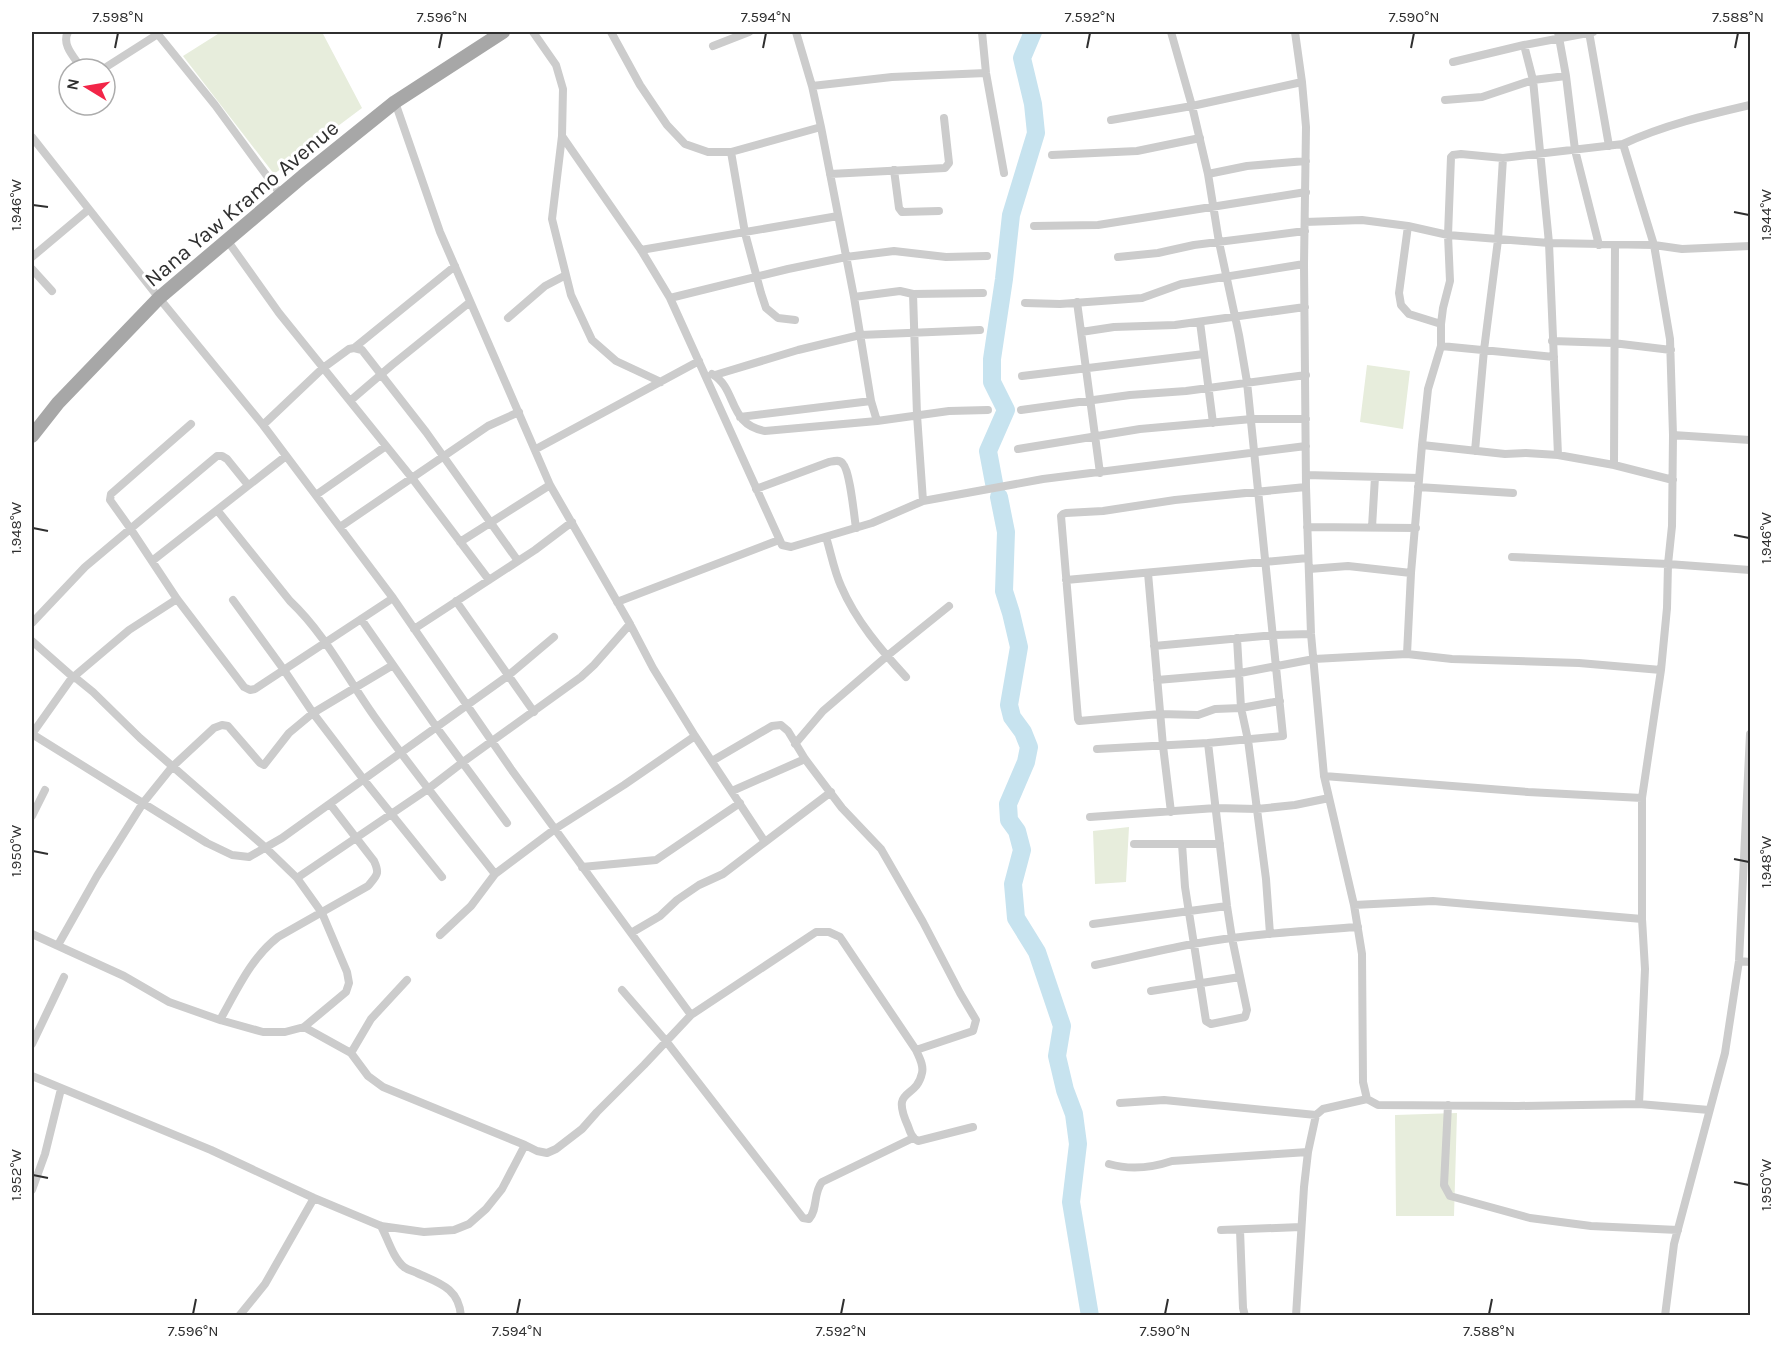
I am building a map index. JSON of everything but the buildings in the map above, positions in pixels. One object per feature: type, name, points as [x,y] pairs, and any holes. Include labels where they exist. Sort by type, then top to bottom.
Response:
[{"type":"main road","name":"Nana Yaw Kramo Avenue","points":[[32,436],[58,403],[159,298],[395,102],[503,32]]},
{"type":"street","points":[[68,32],[65,37],[66,43],[75,57]]},
{"type":"street","points":[[533,32],[556,65],[563,89],[562,136],[552,219],[571,295],[592,340],[616,361],[661,382]]},
{"type":"street","points":[[611,32],[640,85],[668,125],[685,144],[708,152],[731,152],[821,127]]},
{"type":"street","points":[[713,46],[749,32]]},
{"type":"street","points":[[799,32],[821,127],[854,297],[871,400],[878,421]]},
{"type":"street","points":[[982,32],[986,73],[1004,173]]},
{"type":"street","points":[[1097,749],[1283,736],[1247,382],[1208,174],[1171,32]]},
{"type":"street","points":[[1295,32],[1306,127],[1306,487],[1311,634],[1324,776],[1354,905],[1362,954],[1363,1082],[1367,1099]]},
{"type":"street","points":[[1453,62],[1558,35],[1591,32],[1609,146]]},
{"type":"street","points":[[117,60],[157,33],[215,105],[281,195]]},
{"type":"street","points":[[1558,35],[1566,76],[1575,150],[1599,245]]},
{"type":"street","points":[[1524,45],[1533,81],[1549,243],[1558,455]]},
{"type":"street","points":[[812,86],[891,77],[986,73]]},
{"type":"street","points":[[1445,100],[1482,97],[1533,81],[1566,76]]},
{"type":"street","points":[[1111,120],[1192,106],[1302,82]]},
{"type":"street","points":[[395,102],[440,232],[550,485],[653,668],[765,842]]},
{"type":"street","points":[[1407,654],[1418,482],[1428,389],[1441,346],[1443,308],[1450,281],[1448,235],[1451,157],[1461,154],[1503,158],[1623,144],[1699,116],[1750,105]]},
{"type":"street","points":[[830,174],[945,168],[949,163],[944,118]]},
{"type":"street","points":[[562,136],[641,250],[670,298],[782,545],[791,547],[856,528],[923,501],[1043,479],[1306,446]]},
{"type":"street","points":[[1052,155],[1137,151],[1200,138]]},
{"type":"street","points":[[32,140],[263,425],[316,495],[393,598],[582,867],[691,1015]]},
{"type":"street","points":[[1623,144],[1654,245],[1670,339],[1673,435],[1672,526],[1667,608],[1661,670],[1642,798],[1642,919],[1645,969],[1640,1104]]},
{"type":"street","points":[[731,152],[745,233],[766,308],[778,318],[795,320]]},
{"type":"street","points":[[1475,451],[1484,351],[1498,240],[1503,158]]},
{"type":"street","points":[[1208,174],[1248,166],[1306,161]]},
{"type":"street","points":[[894,170],[899,208],[902,212],[939,211]]},
{"type":"street","points":[[1034,226],[1098,225],[1306,192]]},
{"type":"street","points":[[32,257],[88,210]]},
{"type":"street","points":[[641,250],[838,216]]},
{"type":"street","points":[[1118,257],[1158,253],[1305,226],[1362,220],[1408,226],[1448,235],[1498,240],[1654,245],[1682,249],[1750,246]]},
{"type":"street","points":[[1408,226],[1399,293],[1401,305],[1409,314],[1441,324]]},
{"type":"street","points":[[227,240],[279,313],[412,478],[489,580]]},
{"type":"street","points":[[1614,465],[1615,245]]},
{"type":"street","points":[[670,298],[846,257],[894,251],[946,257],[987,256]]},
{"type":"street","points":[[1025,303],[1060,304],[1142,298],[1181,284],[1305,264]]},
{"type":"street","points":[[263,425],[323,368],[349,349],[354,348],[455,266]]},
{"type":"street","points":[[32,269],[52,291]]},
{"type":"street","points":[[508,318],[545,286],[566,275]]},
{"type":"street","points":[[854,297],[900,291],[913,294],[983,293]]},
{"type":"street","points":[[913,294],[917,415],[923,501]]},
{"type":"street","points":[[350,401],[470,302]]},
{"type":"street","points":[[1077,302],[1100,473]]},
{"type":"street","points":[[1082,332],[1114,327],[1175,325],[1305,308]]},
{"type":"street","points":[[1200,322],[1213,423]]},
{"type":"street","points":[[715,375],[860,335],[980,330]]},
{"type":"street","points":[[1552,341],[1615,343],[1671,350]]},
{"type":"street","points":[[1441,346],[1554,357]]},
{"type":"street","points":[[354,348],[362,350],[444,457],[518,561]]},
{"type":"street","points":[[1022,376],[1204,354]]},
{"type":"street","points":[[536,449],[661,382],[701,365]]},
{"type":"street","points":[[701,365],[721,381],[740,417],[751,427],[765,431],[878,421],[950,411],[988,410]]},
{"type":"street","points":[[1021,410],[1306,375]]},
{"type":"street","points":[[740,417],[871,400]]},
{"type":"street","points":[[340,527],[488,426],[519,412]]},
{"type":"street","points":[[1018,449],[1140,429],[1252,420],[1306,419]]},
{"type":"street","points":[[191,424],[110,497],[110,500],[177,598],[247,690],[255,689],[393,598]]},
{"type":"street","points":[[1673,435],[1750,440]]},
{"type":"street","points":[[1422,445],[1505,454],[1558,455],[1614,465],[1672,480]]},
{"type":"street","points":[[316,495],[386,446]]},
{"type":"street","points":[[32,623],[85,567],[217,456],[226,459],[248,485]]},
{"type":"street","points":[[152,561],[286,456]]},
{"type":"street","points":[[756,489],[838,460],[844,464],[848,475],[856,528]]},
{"type":"street","points":[[1306,474],[1375,477],[1514,493]]},
{"type":"street","points":[[1372,527],[1375,477]]},
{"type":"street","points":[[460,542],[550,485]]},
{"type":"street","points":[[1280,701],[1241,708],[1215,709],[1198,715],[1160,714],[1083,722],[1078,719],[1061,516],[1175,500],[1306,487]]},
{"type":"street","points":[[217,510],[326,643],[401,754],[495,874]]},
{"type":"street","points":[[414,628],[518,561],[572,522]]},
{"type":"street","points":[[1307,527],[1416,528]]},
{"type":"street","points":[[826,537],[841,586],[859,619],[876,644],[906,677]]},
{"type":"street","points":[[617,602],[779,540]]},
{"type":"street","points":[[1512,557],[1750,570]]},
{"type":"street","points":[[1066,580],[1308,558]]},
{"type":"street","points":[[1309,569],[1348,566],[1411,573]]},
{"type":"street","points":[[1148,573],[1171,812]]},
{"type":"street","points":[[177,598],[129,630],[71,679],[32,734],[207,843],[232,855],[249,857],[282,838],[401,754],[509,675],[554,637]]},
{"type":"street","points":[[233,600],[313,713],[442,877]]},
{"type":"street","points":[[456,601],[534,712]]},
{"type":"street","points":[[795,744],[823,711],[949,606]]},
{"type":"street","points":[[361,619],[507,823]]},
{"type":"street","points":[[297,878],[392,815],[581,677],[630,624]]},
{"type":"street","points":[[1154,646],[1274,635],[1311,634]]},
{"type":"street","points":[[1238,638],[1241,708],[1248,740],[1266,879],[1270,934]]},
{"type":"street","points":[[32,641],[93,692],[140,738],[297,878],[322,913],[347,972],[349,983],[346,992],[304,1027],[285,1032],[263,1032],[169,1002],[124,976],[32,934]]},
{"type":"street","points":[[1157,680],[1240,673],[1314,659],[1407,654],[1452,659],[1579,663],[1661,670]]},
{"type":"street","points":[[58,945],[97,876],[143,803],[172,767],[213,728],[228,726],[264,765],[289,733],[313,713],[393,665]]},
{"type":"street","points":[[712,761],[772,726],[780,726],[788,731],[805,759],[842,808],[881,849],[976,1020],[973,1031],[916,1050]]},
{"type":"street","points":[[1665,1316],[1674,1244],[1725,1053],[1739,961],[1748,849],[1750,734]]},
{"type":"street","points":[[440,935],[471,906],[495,874],[555,829],[695,736]]},
{"type":"street","points":[[1182,844],[1185,887],[1206,1021],[1208,1024],[1245,1017],[1247,1010],[1227,906],[1208,743]]},
{"type":"street","points":[[732,791],[805,759]]},
{"type":"street","points":[[1324,776],[1528,792],[1642,798]]},
{"type":"street","points":[[32,816],[45,790]]},
{"type":"street","points":[[631,933],[660,916],[677,900],[699,885],[723,874],[831,792]]},
{"type":"street","points":[[1090,817],[1216,808],[1257,809],[1329,798]]},
{"type":"street","points":[[582,867],[656,860],[740,803]]},
{"type":"street","points":[[220,1020],[256,957],[266,946],[368,886],[377,876],[378,869],[374,861],[330,804]]},
{"type":"street","points":[[1134,844],[1220,844]]},
{"type":"street","points":[[1354,905],[1433,901],[1642,919]]},
{"type":"street","points":[[1093,924],[1227,906]]},
{"type":"street","points":[[1095,964],[1232,938],[1358,927]]},
{"type":"street","points":[[304,1027],[351,1053],[368,1076],[382,1087],[537,1151],[547,1153],[582,1129],[691,1015],[816,932],[829,932],[840,937],[916,1050],[922,1063],[923,1072],[918,1083],[902,1100],[900,1106],[913,1138],[918,1141],[973,1127]]},
{"type":"street","points":[[1739,961],[1750,962]]},
{"type":"street","points":[[32,1044],[64,977]]},
{"type":"street","points":[[1151,992],[1240,977]]},
{"type":"street","points":[[351,1053],[371,1019],[407,980]]},
{"type":"street","points":[[622,990],[666,1041],[803,1218],[809,1219],[813,1215],[817,1188],[822,1182],[913,1138]]},
{"type":"street","points":[[32,1076],[211,1150],[381,1226],[424,1233],[454,1230],[468,1224],[486,1209],[502,1189],[525,1145]]},
{"type":"street","points":[[32,1191],[45,1154],[61,1089]]},
{"type":"street","points":[[1296,1316],[1308,1152],[1316,1116],[1323,1109],[1367,1099],[1378,1105],[1640,1104],[1708,1110]]},
{"type":"street","points":[[1120,1103],[1164,1100],[1316,1116]]},
{"type":"street","points":[[1448,1106],[1444,1185],[1450,1196],[1530,1218],[1591,1226],[1678,1230]]},
{"type":"street","points":[[1109,1164],[1129,1168],[1172,1161],[1308,1152]]},
{"type":"street","points":[[239,1316],[265,1284],[314,1198]]},
{"type":"street","points":[[381,1226],[397,1259],[405,1268],[448,1287],[456,1296],[461,1308],[461,1316]]},
{"type":"street","points":[[1221,1230],[1301,1227]]},
{"type":"street","points":[[1240,1230],[1245,1316]]},
{"type":"green space","points":[[221,32],[322,32],[362,108],[274,174],[183,56]]},
{"type":"green space","points":[[1367,365],[1410,371],[1403,429],[1360,422]]},
{"type":"green space","points":[[1129,827],[1126,882],[1095,884],[1093,831]]},
{"type":"green space","points":[[1457,1113],[1454,1216],[1396,1216],[1395,1115]]},
{"type":"waterway","points":[[994,483],[988,451],[1006,410],[992,382],[992,359],[1011,215],[1036,133],[1033,104],[1022,58],[1033,32]]},
{"type":"waterway","points":[[999,497],[1006,532],[1004,591],[1019,647],[1009,705],[1012,717],[1023,732],[1029,747],[1026,762],[1008,804],[1009,820],[1017,831],[1022,850],[1013,884],[1016,918],[1037,952],[1062,1026],[1057,1056],[1065,1090],[1074,1114],[1078,1144],[1071,1202],[1090,1316]]}]
